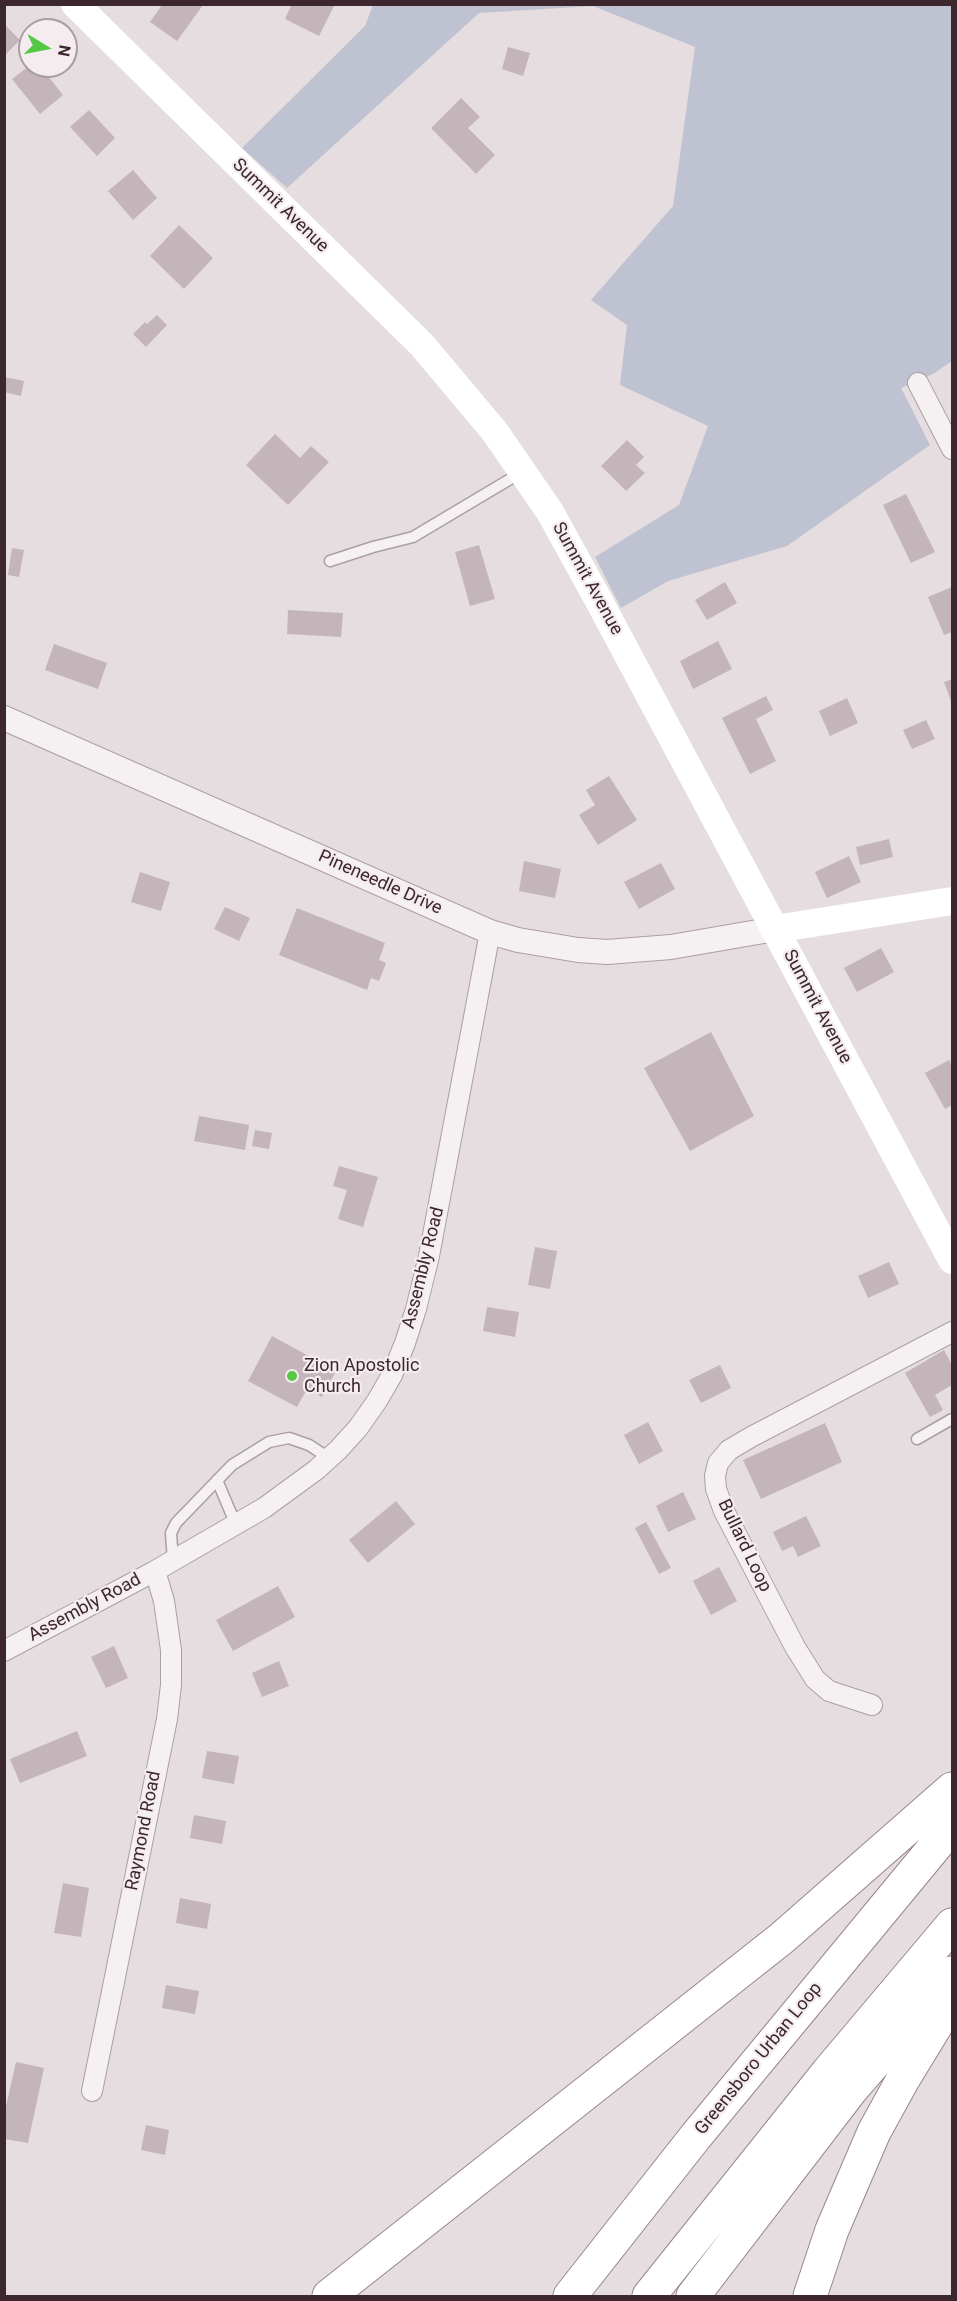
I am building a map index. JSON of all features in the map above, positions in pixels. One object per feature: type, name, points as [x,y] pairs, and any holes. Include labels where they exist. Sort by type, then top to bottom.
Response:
[{"type":"highway","points":[[329,2296],[782,1938],[952,1789]]},
{"type":"highway","name":"Greensboro Urban Loop","points":[[570,2296],[696,2136],[952,1826]]},
{"type":"highway","points":[[649,2296],[828,2072],[952,1924]]},
{"type":"highway","points":[[693,2296],[851,2091],[952,1974]]},
{"type":"highway","points":[[810,2296],[832,2230],[874,2132],[902,2081],[952,2000]]},
{"type":"highway","points":[[307,2296],[446,2202]]},
{"type":"main road","name":"Summit Avenue","points":[[75,4],[422,345],[495,432],[550,512],[594,591],[952,1260]]},
{"type":"main road","points":[[775,929],[952,901]]},
{"type":"street","points":[[918,382],[952,449]]},
{"type":"street","name":"Pineneedle Drive","points":[[4,718],[490,932],[548,946],[607,952],[670,947],[775,929]]},
{"type":"street","name":"Assembly Road","points":[[4,1651],[173,1561],[236,1525],[291,1489],[328,1458],[358,1428],[377,1401],[392,1375],[416,1309],[441,1197],[490,932]]},
{"type":"street","name":"Bullard Loop","points":[[872,1705],[829,1691],[815,1678],[795,1647],[724,1511],[716,1489],[718,1463],[729,1450],[751,1437],[952,1332]]},
{"type":"street","name":"Raymond Road","points":[[92,2091],[167,1719],[171,1685],[171,1650],[164,1601],[155,1571]]},
{"type":"lane","points":[[330,561],[413,537],[522,472]]},
{"type":"lane","points":[[917,1439],[952,1419]]},
{"type":"lane","points":[[173,1561],[171,1533],[176,1523],[232,1465],[269,1442],[289,1438],[309,1445],[328,1458]]},
{"type":"lane","points":[[218,1480],[236,1525]]},
{"type":"shaded area","points":[[373,5],[952,5],[952,361],[933,374],[901,388],[930,445],[787,546],[668,581],[621,608],[595,557],[679,505],[708,426],[620,385],[627,325],[591,300],[673,206],[695,47],[593,6],[479,13],[287,188],[242,148],[365,26]]},
{"type":"building","points":[[292,4],[335,4],[319,36],[285,19]]},
{"type":"building","points":[[162,5],[203,5],[177,41],[150,22]]},
{"type":"building","points":[[4,24],[18,38],[18,42],[4,56]]},
{"type":"building","points":[[508,47],[530,53],[523,76],[502,69]]},
{"type":"building","points":[[18,74],[18,78],[50,78],[63,95],[40,114],[12,79]]},
{"type":"building","points":[[461,98],[480,117],[468,128],[495,155],[476,174],[431,128]]},
{"type":"building","points":[[89,110],[115,138],[97,156],[70,127]]},
{"type":"building","points":[[133,170],[157,198],[133,220],[108,191]]},
{"type":"building","points":[[179,225],[213,258],[184,289],[150,256]]},
{"type":"building","points":[[157,315],[167,325],[146,347],[133,334],[145,322],[147,324]]},
{"type":"building","points":[[4,377],[24,381],[21,396],[4,392]]},
{"type":"building","points":[[275,434],[300,458],[311,446],[329,462],[288,505],[246,465]]},
{"type":"building","points":[[627,440],[644,457],[636,465],[645,473],[626,491],[601,466]]},
{"type":"building","points":[[906,494],[935,552],[911,563],[883,505]]},
{"type":"building","points":[[479,545],[495,599],[470,606],[455,552]]},
{"type":"building","points":[[12,548],[24,550],[19,577],[8,575]]},
{"type":"building","points":[[725,582],[737,603],[707,620],[695,600]]},
{"type":"building","points":[[952,587],[952,632],[944,635],[928,597]]},
{"type":"building","points":[[288,610],[343,613],[341,637],[287,634]]},
{"type":"building","points":[[718,641],[732,669],[693,689],[680,661]]},
{"type":"building","points":[[54,644],[107,663],[98,689],[45,670]]},
{"type":"building","points":[[952,679],[952,704],[944,682]]},
{"type":"building","points":[[766,696],[773,710],[756,719],[776,761],[750,774],[722,718]]},
{"type":"building","points":[[847,698],[858,723],[830,736],[819,711]]},
{"type":"building","points":[[926,720],[935,739],[912,749],[903,730]]},
{"type":"building","points":[[609,776],[637,820],[598,845],[579,815],[595,805],[586,790]]},
{"type":"building","points":[[889,839],[893,857],[860,865],[856,847]]},
{"type":"building","points":[[849,856],[861,882],[827,898],[815,872]]},
{"type":"building","points":[[524,861],[561,869],[555,898],[519,891]]},
{"type":"building","points":[[661,863],[675,889],[639,909],[624,882]]},
{"type":"building","points":[[140,872],[170,882],[161,911],[131,902]]},
{"type":"building","points":[[225,907],[250,918],[239,941],[214,929]]},
{"type":"building","points":[[297,908],[385,943],[379,960],[386,963],[379,981],[371,978],[367,990],[279,955]]},
{"type":"building","points":[[881,948],[894,972],[857,992],[844,968]]},
{"type":"building","points":[[711,1032],[754,1116],[690,1151],[644,1068]]},
{"type":"building","points":[[949,1060],[952,1066],[952,1105],[945,1109],[925,1073]]},
{"type":"building","points":[[199,1116],[249,1125],[245,1150],[194,1141]]},
{"type":"building","points":[[255,1130],[272,1133],[269,1149],[252,1146]]},
{"type":"building","points":[[339,1166],[378,1177],[363,1227],[338,1219],[347,1190],[333,1186]]},
{"type":"building","points":[[535,1247],[557,1251],[550,1289],[528,1285]]},
{"type":"building","points":[[889,1262],[899,1284],[868,1298],[858,1276]]},
{"type":"building","points":[[487,1307],[519,1312],[515,1337],[483,1331]]},
{"type":"building","name":"Zion Apostolic Church","points":[[272,1336],[336,1371],[322,1397],[307,1389],[297,1407],[248,1381]]},
{"type":"building","points":[[944,1350],[952,1365],[952,1385],[935,1395],[943,1410],[930,1417],[905,1373]]},
{"type":"building","points":[[720,1365],[731,1388],[701,1403],[689,1380]]},
{"type":"building","points":[[648,1422],[663,1451],[639,1464],[624,1435]]},
{"type":"building","points":[[825,1423],[842,1462],[761,1499],[743,1460]]},
{"type":"building","points":[[683,1492],[696,1519],[668,1532],[656,1506]]},
{"type":"building","points":[[396,1501],[415,1524],[368,1563],[349,1540]]},
{"type":"building","points":[[806,1516],[821,1546],[798,1557],[793,1546],[782,1551],[773,1532]]},
{"type":"building","points":[[646,1522],[671,1568],[659,1574],[635,1528]]},
{"type":"building","points":[[719,1567],[737,1601],[711,1615],[693,1581]]},
{"type":"building","points":[[278,1586],[295,1617],[233,1651],[216,1620]]},
{"type":"building","points":[[114,1646],[128,1678],[106,1688],[91,1657]]},
{"type":"building","points":[[279,1661],[289,1686],[262,1697],[252,1673]]},
{"type":"building","points":[[77,1731],[87,1756],[20,1783],[10,1759]]},
{"type":"building","points":[[207,1751],[239,1756],[234,1784],[202,1778]]},
{"type":"building","points":[[194,1815],[226,1821],[222,1844],[190,1838]]},
{"type":"building","points":[[63,1883],[89,1888],[81,1937],[54,1933]]},
{"type":"building","points":[[180,1898],[211,1904],[207,1929],[176,1923]]},
{"type":"building","points":[[166,1985],[199,1991],[195,2014],[162,2008]]},
{"type":"building","points":[[16,2062],[44,2068],[28,2143],[4,2139],[4,2115]]},
{"type":"building","points":[[146,2125],[169,2130],[165,2155],[141,2150]]},
{"type":"place","name":"Zion Apostolic Church","points":[[292,1376]]}]
